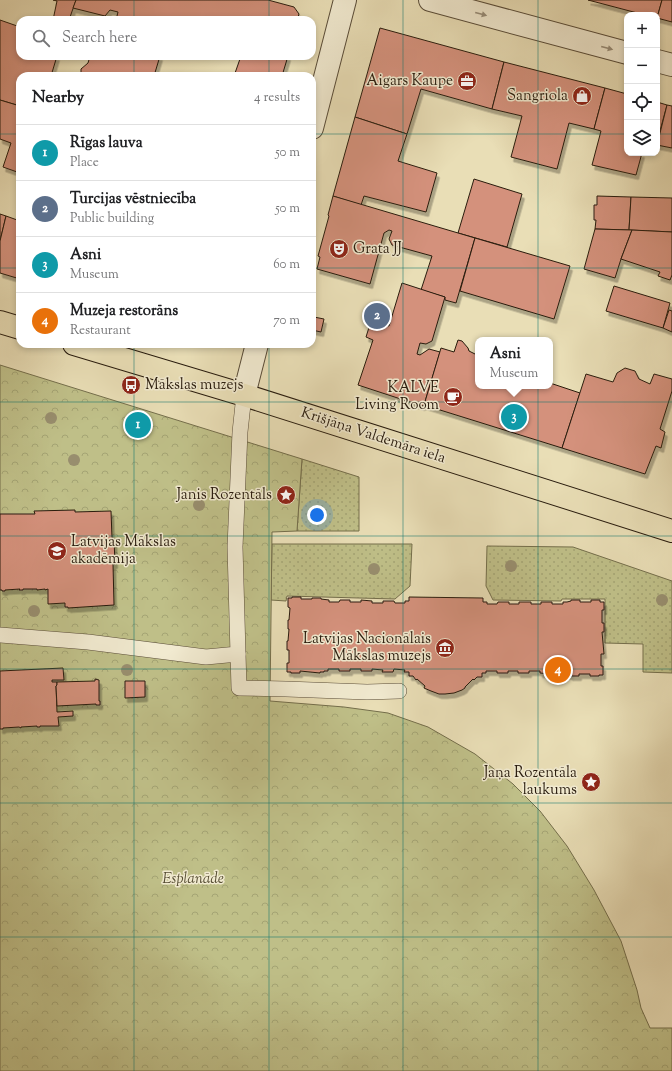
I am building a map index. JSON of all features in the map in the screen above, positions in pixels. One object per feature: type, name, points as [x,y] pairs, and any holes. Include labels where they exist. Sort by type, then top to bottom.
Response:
[{"type":"main road","points":[[0,322],[16,327]]},
{"type":"main road","name":"Krišjāņa Valdemāra iela","points":[[87,348],[244,395],[672,531]]},
{"type":"street","points":[[316,112],[345,0]]},
{"type":"street","points":[[430,0],[624,52]]},
{"type":"street","points":[[660,62],[672,65]]},
{"type":"street","points":[[244,395],[256,348]]},
{"type":"lane","points":[[244,395],[240,432],[235,547],[239,688],[367,692],[399,691]]},
{"type":"lane","points":[[0,635],[88,642],[206,657],[238,654]]},
{"type":"green space","name":"Esplanāde","points":[[0,365],[302,459],[297,531],[272,532],[270,701],[344,707],[388,713],[428,727],[475,754],[513,784],[540,811],[567,846],[594,890],[621,941],[637,990],[641,1008],[650,1028],[672,1028],[672,1071],[0,1071]]},
{"type":"green space","points":[[302,459],[359,477],[359,531],[297,531]]},
{"type":"green space","points":[[272,544],[412,544],[410,586],[395,599],[287,596],[286,601],[271,600]]},
{"type":"green space","points":[[487,546],[573,547],[672,581],[672,673],[643,672],[643,644],[605,643],[605,599],[562,599],[561,601],[493,600],[486,586]]},
{"type":"building","points":[[53,0],[76,0],[70,16],[54,16],[57,1]]},
{"type":"building","points":[[76,0],[268,0],[294,7],[299,14],[298,16],[117,16],[118,12],[110,10],[105,16],[73,8]]},
{"type":"building","points":[[588,0],[662,0],[659,12],[634,12]]},
{"type":"building","points":[[662,0],[672,0],[672,22],[660,19],[660,12],[659,12]]},
{"type":"building","points":[[0,20],[16,26],[16,60],[56,60],[52,72],[16,72],[16,105],[0,100]]},
{"type":"building","points":[[380,28],[504,62],[492,109],[421,89],[407,134],[355,117]]},
{"type":"building","points":[[89,60],[159,60],[155,72],[81,72],[81,69],[88,63]]},
{"type":"building","points":[[240,60],[287,60],[283,72],[235,72]]},
{"type":"building","points":[[504,62],[605,88],[594,129],[569,123],[557,169],[511,157],[522,116],[492,109]]},
{"type":"building","points":[[605,88],[624,93],[624,156],[641,156],[636,175],[592,165],[601,131],[594,129]]},
{"type":"building","points":[[0,100],[16,105],[16,172],[3,167],[11,143],[0,139]]},
{"type":"building","points":[[660,103],[667,105],[660,131]]},
{"type":"building","points":[[667,105],[672,106],[672,148],[660,146],[660,133]]},
{"type":"building","points":[[355,117],[407,134],[398,161],[437,173],[426,212],[364,196],[361,205],[333,196]]},
{"type":"building","points":[[474,179],[522,194],[507,247],[458,233]]},
{"type":"building","points":[[333,196],[475,238],[456,303],[445,300],[445,297],[421,290],[432,256],[392,245],[389,239],[392,231],[389,230],[384,233],[370,284],[317,269],[320,257],[318,256]]},
{"type":"building","points":[[597,196],[631,197],[629,230],[595,229],[596,220],[594,220],[594,205],[597,205]]},
{"type":"building","points":[[631,197],[672,198],[672,232],[629,230]]},
{"type":"building","points":[[0,214],[6,216],[0,241]]},
{"type":"building","points":[[6,216],[16,220],[16,278],[0,273],[0,241]]},
{"type":"building","points":[[595,229],[632,230],[615,278],[584,269]]},
{"type":"building","points":[[632,230],[672,232],[672,275],[670,280],[658,276],[660,272],[621,259]]},
{"type":"building","points":[[475,238],[570,266],[554,319],[460,291]]},
{"type":"building","points":[[402,283],[445,297],[432,341],[426,344],[420,343],[417,354],[420,355],[429,349],[440,352],[424,405],[422,406],[358,385],[373,340],[366,337],[371,321],[389,326]]},
{"type":"building","points":[[614,286],[670,303],[663,328],[606,311]]},
{"type":"building","points":[[669,310],[672,311],[672,332],[663,328]]},
{"type":"building","points":[[316,317],[324,319],[321,332],[316,331]]},
{"type":"building","points":[[458,340],[462,341],[469,351],[475,354],[475,389],[553,389],[553,384],[580,393],[562,448],[424,405],[441,348],[454,352]]},
{"type":"building","points":[[625,368],[635,371],[639,379],[650,384],[654,374],[672,379],[672,391],[660,429],[665,432],[661,448],[656,446],[645,474],[562,448],[586,374],[613,382],[617,373]]},
{"type":"building","name":"Latvijas Mākslas akadēmija","points":[[75,510],[75,512],[111,511],[115,564],[113,564],[114,605],[68,608],[65,607],[65,603],[48,604],[48,589],[0,590],[0,514],[35,514],[34,511]]},
{"type":"building","name":"Latvijas Nacionālais Mākslas muzejs","points":[[301,597],[301,599],[321,598],[329,600],[329,602],[350,600],[350,602],[361,602],[361,600],[372,601],[372,603],[394,601],[395,603],[405,603],[405,601],[409,601],[409,597],[483,598],[483,602],[487,602],[487,604],[497,604],[498,602],[519,604],[519,602],[531,602],[531,604],[541,604],[541,602],[552,602],[552,604],[563,604],[563,602],[571,600],[591,602],[591,600],[600,600],[600,602],[604,602],[604,610],[602,610],[602,623],[604,623],[604,632],[602,632],[604,654],[601,654],[603,675],[590,676],[590,674],[579,674],[579,676],[570,676],[562,674],[562,671],[551,671],[551,674],[540,673],[540,671],[518,673],[518,671],[508,671],[508,673],[497,673],[497,671],[486,671],[486,673],[482,673],[482,677],[473,679],[462,690],[454,693],[439,694],[424,688],[425,686],[417,679],[416,680],[413,676],[409,676],[409,672],[404,672],[405,670],[394,669],[393,672],[382,672],[383,670],[372,669],[372,671],[350,669],[350,671],[339,671],[339,669],[328,669],[328,671],[320,673],[300,671],[300,673],[287,672],[287,663],[289,663],[287,641],[290,608],[288,607],[288,598]]},
{"type":"building","points":[[63,668],[64,680],[52,680],[52,682],[57,682],[57,712],[73,711],[73,716],[58,717],[59,726],[0,729],[0,671]]},
{"type":"building","points":[[95,679],[99,680],[100,705],[57,706],[57,682],[95,681]]},
{"type":"building","points":[[125,681],[145,681],[145,697],[125,698]]},
{"type":"place","name":"Aigars Kaupe","points":[[467,81]]},
{"type":"place","name":"Sangriola","points":[[582,96]]},
{"type":"place","name":"Grata JJ","points":[[339,249]]},
{"type":"place","name":"Turcijas vēstniecība","points":[[377,316]]},
{"type":"place","name":"Mākslas muzejs","points":[[131,385]]},
{"type":"place","name":"KALVE Living Room","points":[[453,397]]},
{"type":"place","name":"Asni","points":[[514,417]]},
{"type":"place","name":"Rīgas lauva","points":[[138,425]]},
{"type":"place","name":"Janis Rozentāls","points":[[286,495]]},
{"type":"place","name":"Latvijas Mākslas akadēmija","points":[[57,551]]},
{"type":"place","name":"Latvijas Nacionālais Mākslas muzejs","points":[[445,648]]},
{"type":"place","name":"Muzeja restorāns","points":[[558,670]]},
{"type":"place","name":"Jaņa Rozentāla laukums","points":[[591,782]]}]
